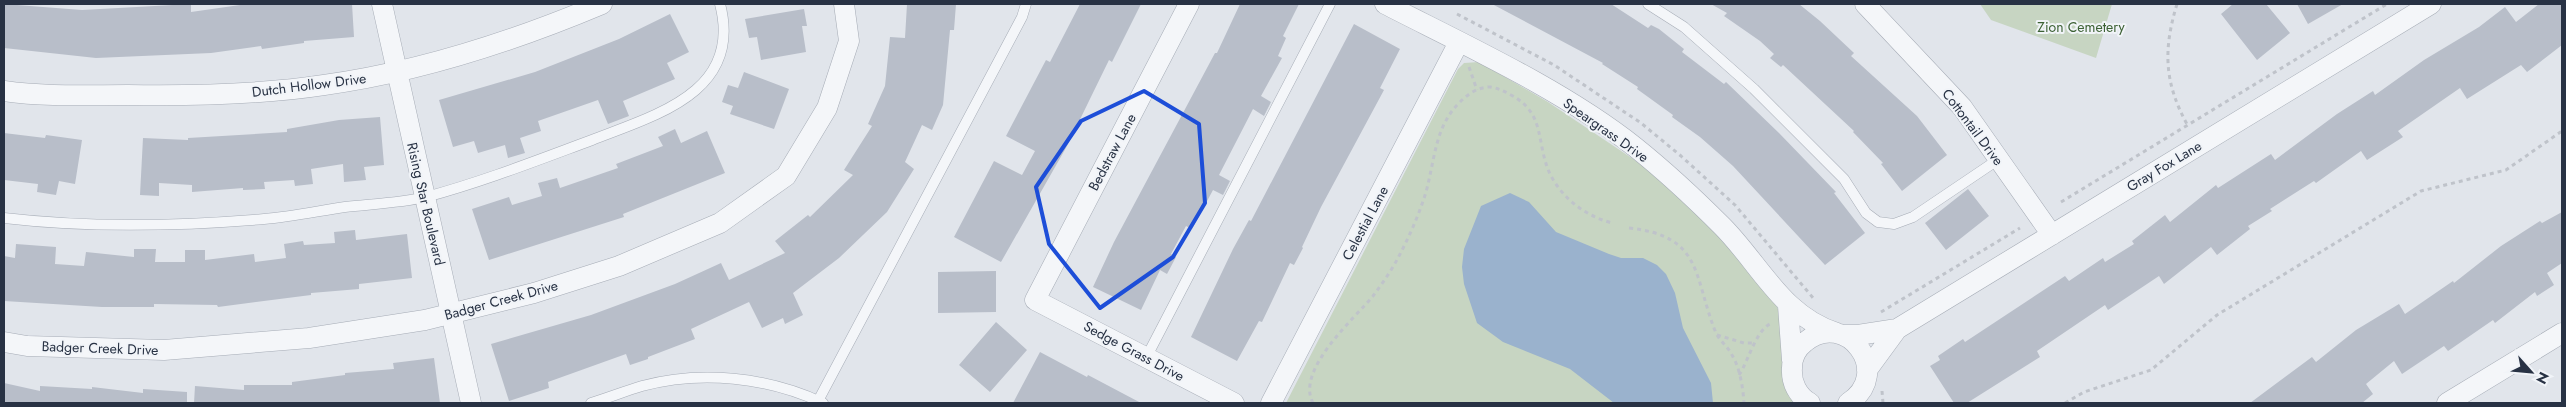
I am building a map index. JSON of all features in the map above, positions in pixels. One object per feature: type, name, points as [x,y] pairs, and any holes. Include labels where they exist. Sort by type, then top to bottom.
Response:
[{"type":"street","name":"Rising Star Boulevard","points":[[382,4],[471,403]]},
{"type":"street","name":"Dutch Hollow Drive","points":[[4,91],[50,95],[255,92],[323,85],[397,72],[502,41],[602,4]]},
{"type":"street","name":"Badger Creek Drive","points":[[4,342],[27,346],[164,350],[310,338],[397,325],[451,314],[534,293],[618,266],[720,223],[786,176],[827,108],[849,41],[844,4]]},
{"type":"street","name":"Bedstraw Lane","points":[[1035,300],[1189,4]]},
{"type":"street","name":"Speargrass Drive","points":[[1385,4],[1577,106],[1635,147],[1723,227],[1783,313],[1840,334]]},
{"type":"street","name":"Cottontail Drive","points":[[1865,4],[1962,107],[2052,235]]},
{"type":"street","name":"Gray Fox Lane","points":[[1792,365],[1797,350],[1806,340],[1824,333],[1858,335],[1897,329],[2432,4]]},
{"type":"street","name":"Celestial Lane","points":[[1271,403],[1459,42]]},
{"type":"street","name":"Sedge Grass Drive","points":[[1035,300],[1234,403]]},
{"type":"street","points":[[1783,313],[1793,352],[1792,365],[1795,387],[1810,403]]},
{"type":"street","name":"Gray Fox Lane","points":[[1848,403],[1860,394],[1867,374],[1897,329]]},
{"type":"street","points":[[2447,403],[2562,333]]},
{"type":"street","points":[[1840,334],[1854,341],[1862,351],[1867,374],[1865,403]]},
{"type":"lane","points":[[4,218],[97,224],[179,224],[266,219],[425,197],[544,158],[656,115],[696,92],[711,75],[724,47],[725,24],[720,4]]},
{"type":"lane","points":[[591,403],[652,384],[687,379],[737,378],[800,392],[821,402],[1022,17],[1026,4]]},
{"type":"lane","points":[[1146,358],[1330,4]]},
{"type":"lane","points":[[1648,4],[1684,26],[1754,89],[1844,179],[1866,213],[1878,222],[1894,224],[1913,217],[1999,159]]},
{"type":"path","points":[[2176,4],[2172,19],[2168,55],[2169,82],[2175,102],[2188,126]]},
{"type":"path","points":[[2061,202],[2387,4]]},
{"type":"path","points":[[1457,14],[1554,65],[1641,123],[1735,204],[1820,304]]},
{"type":"path","points":[[1469,66],[1477,90]]},
{"type":"path","points":[[1313,403],[1310,387],[1319,362],[1328,346],[1372,297],[1390,273],[1412,232],[1426,191],[1440,128],[1450,112],[1464,98],[1477,90],[1496,88],[1526,104],[1536,120],[1546,165],[1558,188],[1587,214],[1612,223]]},
{"type":"path","points":[[2066,403],[2084,392],[2151,370],[2217,315],[2421,190],[2506,170],[2562,131]]},
{"type":"path","points":[[1629,228],[1651,230],[1664,236],[1686,251],[1695,265],[1707,310],[1717,335],[1732,355],[1739,376],[1744,403]]},
{"type":"path","points":[[1876,315],[2020,228]]},
{"type":"path","points":[[1739,376],[1762,329],[1783,313]]},
{"type":"path","points":[[1717,335],[1744,343],[1755,343]]},
{"type":"highlighted area","points":[[1144,91],[1199,124],[1205,203],[1173,257],[1100,308],[1049,244],[1036,187],[1081,121]]},
{"type":"green space","name":"Zion Cemetery","points":[[1980,4],[2112,4],[2096,58],[1991,20]]},
{"type":"green space","points":[[1479,62],[1548,102],[1648,169],[1717,234],[1774,300],[1786,328],[1798,403],[1286,403],[1458,69],[1464,63]]},
{"type":"water","points":[[1510,193],[1529,202],[1556,232],[1621,258],[1643,258],[1657,265],[1666,274],[1675,293],[1683,328],[1711,383],[1713,403],[1614,403],[1570,369],[1503,342],[1477,323],[1464,284],[1462,267],[1464,249],[1481,206]]},
{"type":"building","points":[[4,4],[82,10],[191,4],[191,12],[247,4],[352,4],[354,37],[304,41],[304,43],[262,49],[261,46],[211,53],[96,58],[4,48]]},
{"type":"building","points":[[907,4],[956,4],[954,30],[950,30],[943,105],[932,130],[922,125],[905,162],[914,169],[887,212],[839,258],[793,293],[803,315],[785,324],[783,318],[762,328],[749,302],[691,329],[695,339],[648,357],[648,359],[630,365],[626,354],[548,382],[549,388],[509,401],[491,344],[591,315],[675,284],[721,263],[729,280],[785,253],[775,241],[808,215],[810,217],[853,175],[844,170],[872,126],[868,124],[885,86],[890,37],[905,38]]},
{"type":"building","points":[[1080,4],[1141,4],[1112,62],[1109,60],[1067,146],[1001,262],[954,237],[994,161],[1022,175],[1035,151],[1006,136],[1046,60],[1050,62]]},
{"type":"building","points":[[1240,4],[1299,4],[1283,36],[1286,38],[1278,56],[1282,58],[1261,96],[1271,102],[1264,116],[1253,109],[1219,175],[1230,181],[1223,195],[1213,190],[1192,229],[1186,226],[1171,254],[1176,257],[1167,274],[1160,270],[1141,310],[1093,287],[1114,242],[1215,53],[1217,53]]},
{"type":"building","points":[[1492,4],[1611,4],[1648,28],[1651,25],[1659,29],[1684,49],[1682,52],[1724,84],[1726,82],[1779,133],[1836,192],[1834,193],[1865,233],[1825,265],[1733,166],[1700,137],[1672,117],[1673,115],[1637,89],[1638,87],[1603,63]]},
{"type":"building","points":[[1711,4],[1799,4],[1854,53],[1851,56],[1917,116],[1947,155],[1902,191],[1881,164],[1883,163],[1854,131],[1783,65],[1781,67],[1770,58],[1774,54],[1760,41],[1724,16],[1727,13]]},
{"type":"building","points":[[2233,4],[2266,4],[2290,33],[2257,60],[2221,14]]},
{"type":"building","points":[[2297,4],[2343,4],[2308,24]]},
{"type":"building","points":[[2539,4],[2562,4],[2562,45],[2527,72],[2521,65],[2467,99],[2460,88],[2398,131],[2403,137],[2367,160],[2361,151],[2316,183],[2314,181],[2270,209],[2272,211],[2248,226],[2250,229],[2217,255],[2211,247],[2164,284],[2159,276],[2108,310],[2105,305],[2037,351],[2040,357],[1967,403],[1954,403],[1930,366],[1940,360],[1938,356],[1963,339],[1965,342],[2065,276],[2069,281],[2103,258],[2105,262],[2134,244],[2132,241],[2165,215],[2170,222],[2216,185],[2218,188],[2271,154],[2275,160],[2337,114],[2373,91],[2375,95],[2424,60],[2479,27],[2505,7],[2516,22]]},
{"type":"building","points":[[804,9],[807,26],[802,26],[806,52],[761,60],[757,37],[749,38],[745,19]]},
{"type":"building","points":[[670,14],[689,52],[667,63],[675,79],[623,101],[629,116],[608,124],[598,100],[538,121],[541,131],[520,138],[525,153],[508,158],[505,145],[478,153],[474,141],[453,147],[439,100],[535,72],[619,39]]},
{"type":"building","points":[[1354,24],[1400,49],[1380,88],[1384,90],[1321,207],[1303,248],[1294,265],[1290,263],[1262,322],[1259,321],[1237,361],[1191,337],[1233,249],[1249,220],[1251,221]]},
{"type":"building","points":[[744,72],[789,89],[774,129],[730,114],[733,106],[722,102],[728,85],[738,88]]},
{"type":"building","points":[[380,117],[384,165],[364,167],[366,180],[344,182],[343,164],[311,169],[313,184],[295,186],[294,180],[264,182],[265,189],[243,190],[243,188],[192,192],[192,185],[159,183],[159,196],[140,195],[143,138],[188,140],[188,138],[287,132],[287,129],[339,120]]},
{"type":"building","points":[[675,129],[681,143],[707,131],[725,173],[623,214],[624,217],[489,260],[472,209],[509,197],[512,205],[542,196],[538,183],[557,178],[560,188],[618,168],[616,164],[663,146],[658,137]]},
{"type":"building","points":[[4,133],[45,138],[46,135],[82,140],[75,184],[59,181],[56,195],[37,192],[38,184],[4,180]]},
{"type":"building","points":[[1968,189],[1989,216],[1946,250],[1925,223]]},
{"type":"building","points":[[2562,212],[2562,263],[2547,273],[2554,285],[2537,296],[2535,292],[2495,323],[2493,320],[2448,351],[2444,346],[2402,374],[2394,361],[2366,384],[2373,394],[2362,403],[2250,403],[2312,357],[2316,362],[2356,330],[2399,304],[2405,314],[2453,281],[2454,283],[2501,246],[2540,221],[2542,223]]},
{"type":"building","points":[[355,230],[356,240],[407,234],[412,278],[359,284],[359,289],[311,293],[311,295],[218,307],[217,305],[154,304],[154,307],[102,307],[4,301],[4,256],[15,258],[16,244],[56,247],[55,264],[84,266],[86,252],[134,257],[134,249],[156,249],[155,262],[185,262],[185,250],[205,250],[205,260],[254,254],[255,262],[286,258],[284,244],[303,241],[304,245],[335,243],[334,232]]},
{"type":"building","points":[[996,271],[996,312],[938,313],[938,272]]},
{"type":"building","points":[[996,322],[1027,350],[990,392],[959,365]]},
{"type":"building","points":[[1040,352],[1087,377],[1088,375],[1141,403],[1013,403]]},
{"type":"building","points":[[434,358],[440,403],[194,403],[195,386],[244,390],[244,385],[292,385],[292,382],[345,375],[345,373],[394,369],[393,363]]},
{"type":"building","points":[[4,383],[40,391],[40,386],[92,389],[92,387],[143,393],[143,389],[187,392],[187,403],[4,403]]}]
